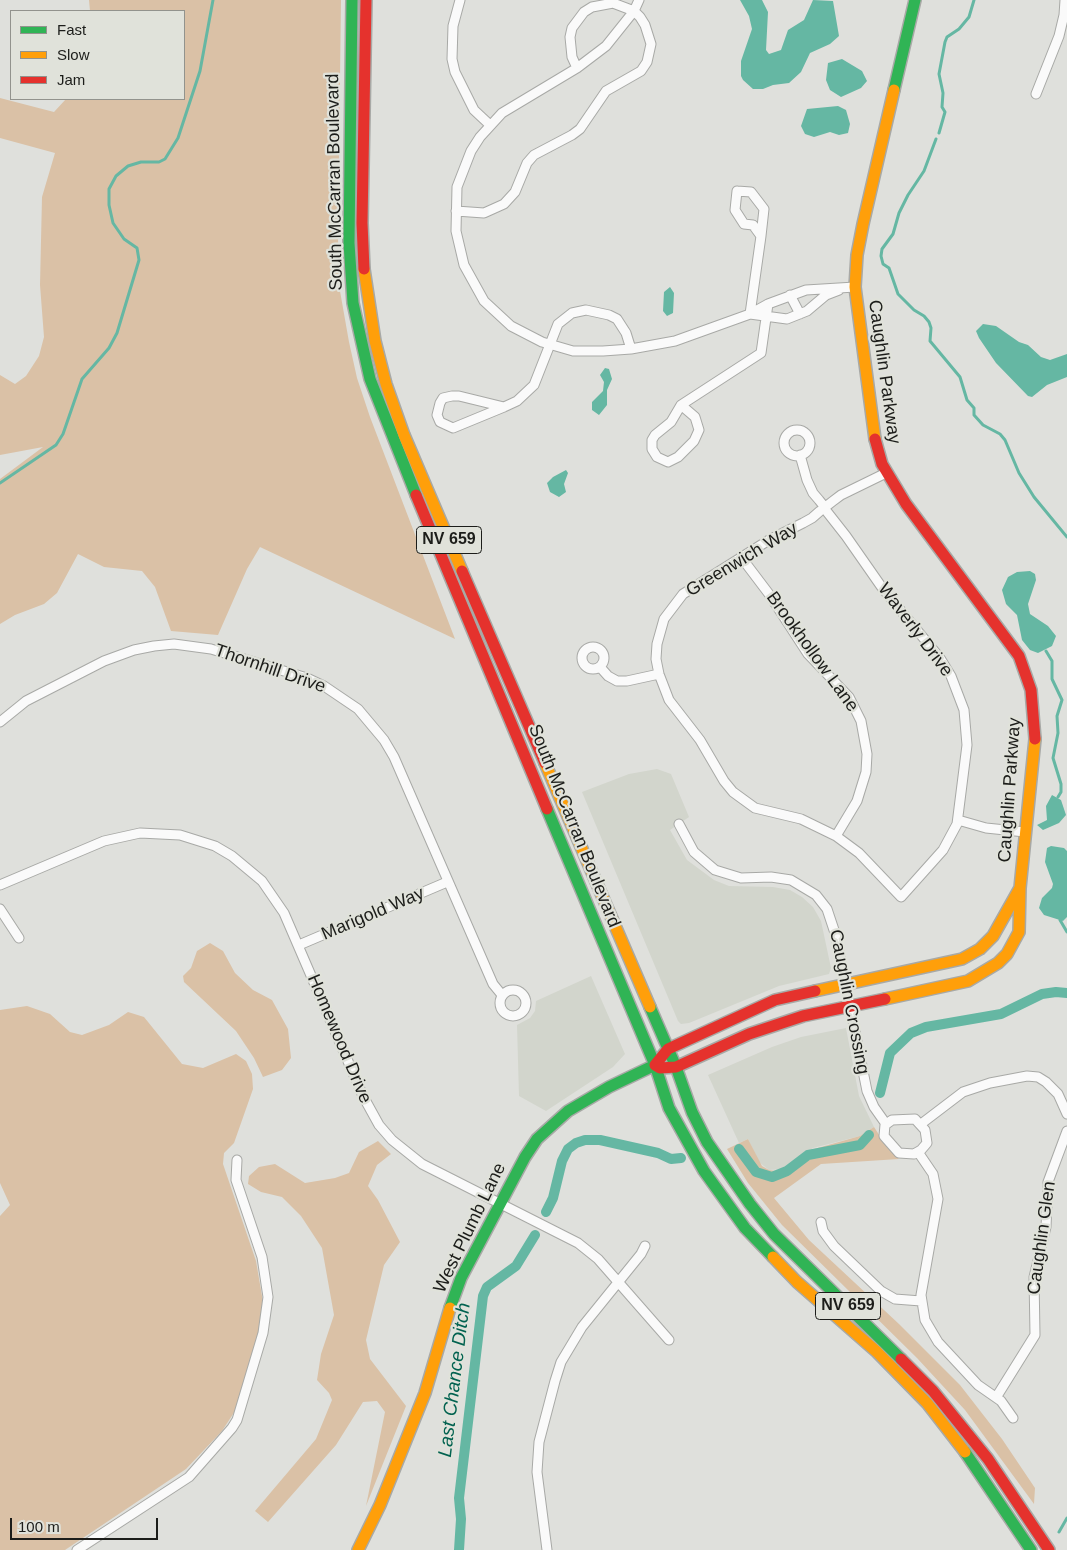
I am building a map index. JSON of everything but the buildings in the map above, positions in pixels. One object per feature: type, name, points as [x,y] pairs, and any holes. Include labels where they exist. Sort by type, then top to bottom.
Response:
[{"type":"main road","name":"South McCarran Boulevard","points":[[352,0],[349,252],[353,303],[370,379],[390,437],[655,1065],[669,1108],[679,1130],[723,1201],[771,1258],[877,1352],[927,1403],[972,1460],[1031,1550]]},
{"type":"main road","name":"South McCarran Boulevard","points":[[366,0],[362,224],[364,267],[375,341],[386,384],[404,435],[676,1067],[692,1112],[707,1142],[750,1204],[781,1241],[933,1391],[988,1459],[1049,1550]]},
{"type":"main road","name":"Caughlin Parkway","points":[[915,0],[863,224],[857,255],[855,287],[872,427],[877,452],[886,473],[906,504],[1006,636],[1023,667],[1031,690],[1035,725],[1020,888],[1021,912],[1019,932],[1007,954],[988,971],[957,984],[785,1020],[676,1067],[660,1068],[655,1065],[668,1049],[775,1000],[951,963],[971,955],[993,936],[1020,888]]},
{"type":"main road","name":"West Plumb Lane","points":[[358,1550],[380,1505],[425,1393],[448,1311],[461,1278],[525,1156],[552,1124],[589,1097],[655,1065]]},
{"type":"street","points":[[460,0],[453,26],[454,65],[461,86],[471,104],[490,125]]},
{"type":"street","points":[[639,0],[634,11],[606,46],[577,68],[515,103],[490,125],[471,151],[462,169],[457,187],[458,247],[464,265],[484,301],[511,326],[542,342],[573,351],[631,349],[675,341],[750,314],[790,295],[823,287],[855,287]]},
{"type":"street","points":[[1036,94],[1060,30],[1064,0]]},
{"type":"street","points":[[456,210],[484,213],[504,204],[515,192],[528,163],[534,155],[576,132],[606,92],[641,71],[647,62],[651,44],[645,25],[634,11],[624,6],[608,4],[592,7],[584,12],[572,28],[570,37],[572,57],[577,68]]},
{"type":"street","points":[[750,314],[762,236],[764,209],[751,192],[737,191],[735,210],[744,224],[754,225],[762,236]]},
{"type":"street","points":[[750,314],[766,318],[787,319],[800,314],[826,295],[855,287]]},
{"type":"street","points":[[790,295],[800,314]]},
{"type":"street","points":[[681,405],[695,417],[699,430],[698,436],[678,457],[668,462],[657,457],[652,449],[652,440],[655,435],[671,422],[681,405],[761,353],[768,304]]},
{"type":"street","points":[[504,407],[452,396],[443,398],[437,415],[440,422],[453,428],[504,407],[522,398],[534,385],[558,324],[564,317],[586,310],[609,315],[617,319],[622,325],[631,349]]},
{"type":"street","name":"Waverly Drive","points":[[800,455],[807,480],[824,508],[883,589],[940,658],[959,693],[964,710],[967,745],[958,820],[943,850],[901,897]]},
{"type":"street","name":"Greenwich Way","points":[[886,473],[841,495],[803,523],[741,557],[694,586],[673,605],[664,619],[657,644],[659,674],[669,700],[700,740],[724,781],[733,792],[755,808],[769,813],[801,818],[836,836],[859,853],[901,897]]},
{"type":"street","name":"Brookhollow Lane","points":[[741,557],[769,594],[808,654],[849,697],[862,722],[868,754],[866,772],[857,801],[836,836]]},
{"type":"street","name":"Thornhill Drive","points":[[0,722],[26,701],[104,661],[134,650],[174,644],[211,649],[307,678],[342,696],[358,709],[384,740],[394,757],[493,984],[502,995]]},
{"type":"street","points":[[600,667],[608,676],[617,681],[627,681],[659,674]]},
{"type":"street","points":[[958,820],[986,828],[1026,832]]},
{"type":"street","name":"Caughlin Crossing","points":[[679,824],[694,852],[715,870],[741,878],[771,877],[790,880],[816,895],[831,917],[866,1091],[886,1124]]},
{"type":"street","name":"Homewood Drive","points":[[0,885],[104,841],[121,836],[147,833],[180,835],[215,846],[248,867],[275,897],[298,945],[363,1096],[379,1125],[392,1140],[422,1164],[578,1243],[593,1255],[669,1340]]},
{"type":"street","name":"Marigold Way","points":[[298,945],[447,882]]},
{"type":"street","points":[[0,909],[19,938]]},
{"type":"street","points":[[922,1124],[963,1092],[980,1086],[1027,1076],[1040,1079],[1052,1088],[1067,1114]]},
{"type":"street","points":[[911,1119],[922,1124],[928,1138],[924,1147],[918,1152],[908,1155],[895,1150],[883,1133],[886,1124],[892,1120],[911,1119]]},
{"type":"street","name":"Caughlin Glen","points":[[996,1396],[1035,1335],[1036,1322],[1033,1286],[1036,1264],[1046,1226],[1048,1182],[1067,1131]]},
{"type":"street","points":[[918,1152],[933,1174],[938,1199],[921,1301],[925,1320],[933,1336],[978,1385],[996,1396],[1012,1418]]},
{"type":"street","points":[[77,1550],[189,1477],[237,1420],[264,1333],[268,1296],[262,1257],[236,1180],[237,1160]]},
{"type":"street","points":[[821,1222],[823,1231],[834,1246],[881,1291],[895,1299],[921,1301]]},
{"type":"street","points":[[547,1550],[537,1472],[539,1442],[547,1405],[561,1362],[571,1344],[592,1311],[641,1254],[645,1246]]},
{"type":"shaded area","points":[[89,0],[341,0],[338,239],[340,291],[349,342],[357,378],[370,417],[455,639],[260,547],[247,569],[218,635],[171,631],[155,587],[142,571],[104,567],[78,554],[57,593],[44,604],[15,615],[0,624],[0,479],[43,447],[0,455],[0,375],[15,384],[26,376],[39,356],[44,337],[40,285],[42,197],[55,153],[0,138],[0,98],[54,112],[65,100],[185,100],[185,10],[90,10]]},
{"type":"shaded area","points":[[740,0],[762,0],[768,12],[766,50],[769,54],[781,50],[788,30],[804,20],[813,0],[833,1],[839,36],[830,44],[810,53],[801,72],[789,83],[773,85],[763,89],[753,89],[741,76],[741,61],[752,29],[749,16]]},
{"type":"shaded area","points":[[842,59],[862,71],[867,81],[861,88],[841,97],[830,90],[826,80],[828,63]]},
{"type":"shaded area","points":[[838,106],[846,110],[850,124],[848,133],[839,135],[830,132],[814,137],[805,134],[801,126],[807,109]]},
{"type":"shaded area","points":[[670,287],[674,293],[673,313],[667,316],[663,311],[664,292]]},
{"type":"shaded area","points":[[983,324],[996,326],[1019,342],[1028,345],[1041,357],[1050,360],[1067,354],[1067,377],[1047,385],[1032,397],[1028,396],[996,363],[979,338],[976,331]]},
{"type":"shaded area","points":[[605,368],[609,369],[612,379],[607,390],[607,405],[599,415],[592,410],[592,402],[603,391],[604,382],[600,375]]},
{"type":"shaded area","points":[[566,470],[568,473],[564,484],[566,492],[559,497],[550,492],[547,483],[553,477]]},
{"type":"shaded area","points":[[1030,571],[1035,574],[1036,580],[1028,604],[1030,614],[1048,626],[1056,636],[1052,646],[1038,653],[1030,650],[1022,640],[1017,615],[1006,604],[1002,590],[1008,577],[1017,572]]},
{"type":"shaded area","points":[[657,769],[671,774],[689,817],[670,830],[687,860],[714,880],[729,886],[773,887],[790,890],[802,897],[813,907],[821,921],[831,968],[829,974],[779,986],[689,1023],[681,1024],[678,1021],[582,792],[629,774]]},
{"type":"shaded area","points":[[1052,795],[1061,800],[1066,815],[1059,823],[1043,830],[1037,825],[1047,820],[1046,806]]},
{"type":"shaded area","points":[[1051,846],[1064,848],[1067,851],[1067,917],[1063,921],[1044,915],[1039,908],[1042,898],[1052,888],[1053,884],[1045,862],[1047,848]]},
{"type":"shaded area","points":[[210,943],[223,951],[235,973],[253,990],[272,1000],[288,1029],[291,1058],[282,1070],[263,1077],[254,1058],[236,1031],[184,982],[183,976],[191,968],[197,951]]},
{"type":"shaded area","points":[[591,976],[625,1054],[613,1067],[546,1111],[519,1096],[517,1025],[530,1018],[535,1011],[536,1001]]},
{"type":"shaded area","points":[[27,1006],[50,1014],[70,1032],[82,1035],[109,1025],[128,1012],[144,1017],[182,1064],[203,1068],[236,1054],[246,1061],[252,1074],[253,1089],[234,1143],[224,1153],[223,1164],[256,1261],[263,1302],[261,1326],[235,1411],[222,1431],[186,1469],[65,1550],[0,1550],[0,1216],[10,1205],[0,1183],[0,1010]]},
{"type":"shaded area","points":[[846,1028],[859,1096],[874,1127],[860,1136],[813,1148],[783,1169],[769,1170],[759,1162],[748,1139],[739,1143],[708,1075],[772,1047],[801,1037]]},
{"type":"shaded area","points":[[874,1127],[887,1147],[899,1159],[821,1164],[774,1198],[809,1240],[899,1324],[960,1385],[1002,1439],[1035,1488],[1034,1504],[965,1410],[917,1358],[782,1225],[748,1183],[727,1149],[748,1139],[762,1166],[776,1171],[788,1166],[807,1151],[860,1136]]},
{"type":"shaded area","points":[[378,1141],[391,1154],[377,1165],[368,1186],[378,1200],[400,1242],[384,1265],[366,1340],[370,1359],[406,1406],[366,1506],[385,1412],[377,1401],[363,1402],[336,1445],[268,1522],[255,1511],[316,1439],[332,1400],[329,1393],[317,1380],[321,1354],[334,1315],[322,1248],[301,1216],[282,1197],[261,1192],[248,1184],[249,1176],[259,1167],[275,1164],[305,1183],[335,1178],[349,1173],[359,1152]]},
{"type":"waterway","points":[[0,483],[56,445],[63,434],[82,379],[109,348],[117,333],[139,260],[137,248],[124,239],[113,223],[109,205],[109,189],[116,176],[128,166],[141,162],[159,162],[165,159],[178,138],[200,71],[213,0]]},
{"type":"waterway","points":[[939,133],[945,112],[942,107],[943,93],[939,74],[945,42],[947,37],[959,29],[969,17],[974,0]]},
{"type":"waterway","points":[[936,139],[924,171],[908,195],[899,213],[893,234],[882,249],[883,264],[889,268],[898,294],[929,322],[931,328],[930,341],[960,377],[967,400],[974,408],[974,415],[983,425],[1000,434],[1005,440],[1019,473],[1034,497],[1067,537]]},
{"type":"waterway","points":[[1046,651],[1052,661],[1052,679],[1062,700],[1057,716],[1058,733],[1053,758],[1061,784],[1061,792],[1058,797]]},
{"type":"waterway","points":[[1060,920],[1067,932]]},
{"type":"waterway","name":"Last Chance Ditch","points":[[880,1093],[890,1053],[911,1033],[926,1027],[1001,1014],[1042,994],[1067,993]]},
{"type":"waterway","name":"Last Chance Ditch","points":[[739,1149],[756,1172],[772,1177],[787,1171],[808,1155],[860,1145],[869,1135]]},
{"type":"waterway","name":"Last Chance Ditch","points":[[546,1212],[553,1198],[562,1161],[568,1149],[576,1143],[585,1140],[600,1140],[658,1153],[671,1159],[681,1158]]},
{"type":"waterway","name":"Last Chance Ditch","points":[[459,1550],[461,1519],[459,1498],[483,1296],[487,1287],[516,1266],[535,1235]]},
{"type":"waterway","points":[[1059,1532],[1067,1518]]},
{"type":"traffic: fast","points":[[352,0],[349,243],[353,303],[370,379],[416,495]]},
{"type":"traffic: fast","points":[[894,90],[915,0]]},
{"type":"traffic: fast","points":[[547,809],[655,1065],[669,1108],[704,1171],[745,1228],[773,1257]]},
{"type":"traffic: fast","points":[[650,1007],[676,1067],[692,1112],[707,1142],[750,1204],[774,1234],[901,1359]]},
{"type":"traffic: fast","points":[[450,1308],[461,1278],[525,1157],[537,1139],[568,1111],[609,1087],[655,1065]]},
{"type":"traffic: fast","points":[[965,1452],[1031,1550]]},
{"type":"traffic: slow","points":[[875,439],[855,287],[857,255],[863,224],[894,90]]},
{"type":"traffic: slow","points":[[364,269],[375,341],[386,384],[404,435],[462,571]]},
{"type":"traffic: slow","points":[[885,999],[968,981],[998,963],[1007,954],[1019,932],[1020,888],[1035,739]]},
{"type":"traffic: slow","points":[[545,763],[650,1007]]},
{"type":"traffic: slow","points":[[815,991],[962,959],[980,949],[993,936],[1020,888]]},
{"type":"traffic: slow","points":[[773,1257],[797,1282],[877,1352],[927,1403],[965,1452]]},
{"type":"traffic: slow","points":[[358,1550],[380,1505],[425,1393],[450,1308]]},
{"type":"traffic: jam","points":[[364,269],[362,223],[366,0]]},
{"type":"traffic: jam","points":[[875,439],[882,464],[906,504],[1019,656],[1031,690],[1035,739]]},
{"type":"traffic: jam","points":[[416,495],[547,809]]},
{"type":"traffic: jam","points":[[462,571],[545,763]]},
{"type":"traffic: jam","points":[[655,1065],[668,1049],[775,1000],[815,991]]},
{"type":"traffic: jam","points":[[655,1065],[660,1068],[676,1067],[749,1034],[803,1016],[885,999]]},
{"type":"traffic: jam","points":[[901,1359],[933,1391],[988,1459],[1049,1550]]}]
